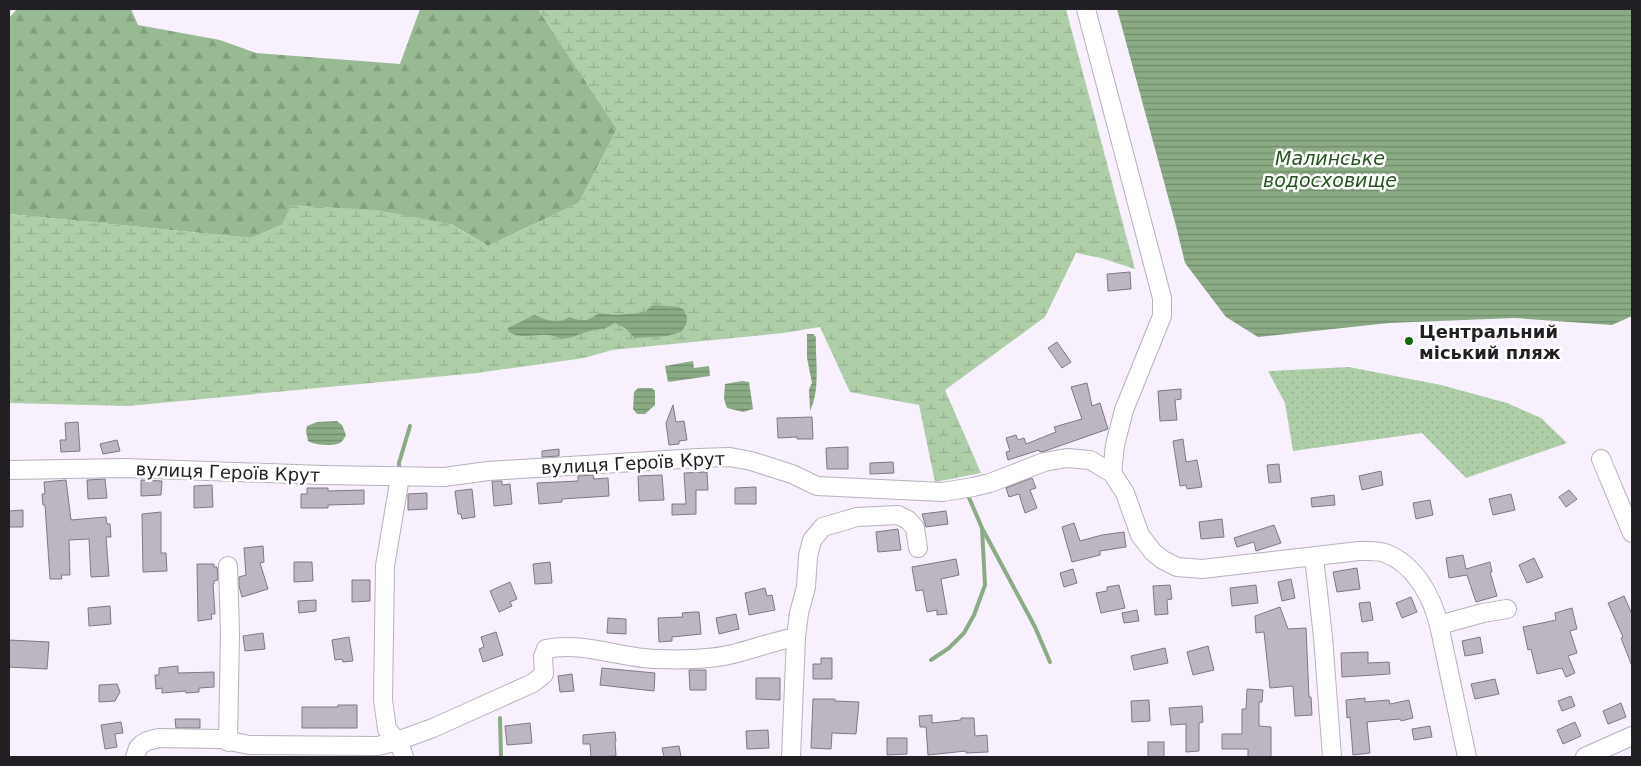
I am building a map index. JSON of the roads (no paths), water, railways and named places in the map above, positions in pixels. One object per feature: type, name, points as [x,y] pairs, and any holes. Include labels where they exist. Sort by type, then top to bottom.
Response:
[{"type":"street","points":[[1086,9],[1162,298],[1162,316],[1124,410],[1115,445],[1112,472]]},
{"type":"street","name":"вулиця Героїв Крут","points":[[9,470],[125,468],[454,477],[488,471],[730,457],[773,467],[817,486],[943,492],[973,487],[1044,462],[1076,458],[1090,460],[1112,472],[1125,493],[1143,540],[1158,556],[1177,567],[1202,569],[1369,550],[1386,553],[1414,574],[1423,586],[1435,610],[1467,757]]},
{"type":"street","points":[[1601,459],[1632,533]]},
{"type":"street","points":[[400,476],[385,566],[383,700],[387,729],[400,749]]},
{"type":"street","points":[[791,757],[796,637],[799,613],[806,586],[808,556],[812,540],[823,527],[857,517],[898,515],[908,520],[915,528],[918,548]]},
{"type":"street","points":[[1314,557],[1322,629],[1332,757]]},
{"type":"street","points":[[228,566],[230,633],[228,742]]},
{"type":"street","points":[[1439,625],[1483,612],[1507,610]]},
{"type":"street","points":[[135,757],[138,748],[142,744],[153,739],[200,738],[220,739],[249,745],[378,746],[400,749],[434,728],[533,684],[544,674],[543,657],[546,649],[554,647],[578,649],[643,659],[702,658],[730,655],[796,637]]},
{"type":"street","points":[[1584,757],[1632,736]]},
{"type":"water","name":"Малинське водосховище","points":[[1117,9],[1632,9],[1632,316],[1612,325],[1514,318],[1389,323],[1258,337],[1226,317],[1185,263]]},
{"type":"water","points":[[655,305],[679,307],[684,310],[687,317],[686,325],[681,332],[667,336],[635,338],[625,328],[615,323],[604,329],[562,339],[548,335],[520,336],[508,331],[508,328],[534,315],[556,321],[565,320],[569,317],[587,320],[600,313],[615,315],[645,312]]},
{"type":"water","points":[[807,334],[813,334],[816,337],[817,374],[815,393],[810,411],[809,389],[812,383],[807,358]]},
{"type":"water","points":[[693,361],[694,368],[709,366],[710,376],[668,382],[665,366]]},
{"type":"water","points":[[742,381],[749,382],[753,409],[743,412],[727,408],[724,399],[725,384]]},
{"type":"water","points":[[638,388],[652,388],[655,391],[655,405],[645,414],[637,414],[633,409],[634,392]]},
{"type":"water","points":[[337,421],[342,425],[346,435],[340,443],[326,445],[308,441],[307,426],[317,422]]},
{"type":"waterway","points":[[399,469],[410,426]]},
{"type":"waterway","points":[[931,660],[949,648],[964,633],[974,615],[985,585],[982,528],[967,493]]},
{"type":"waterway","points":[[983,530],[1035,627],[1050,662]]},
{"type":"waterway","points":[[500,718],[501,757]]},
{"type":"place","name":"Центральний міський пляж","points":[[1409,341]]}]
